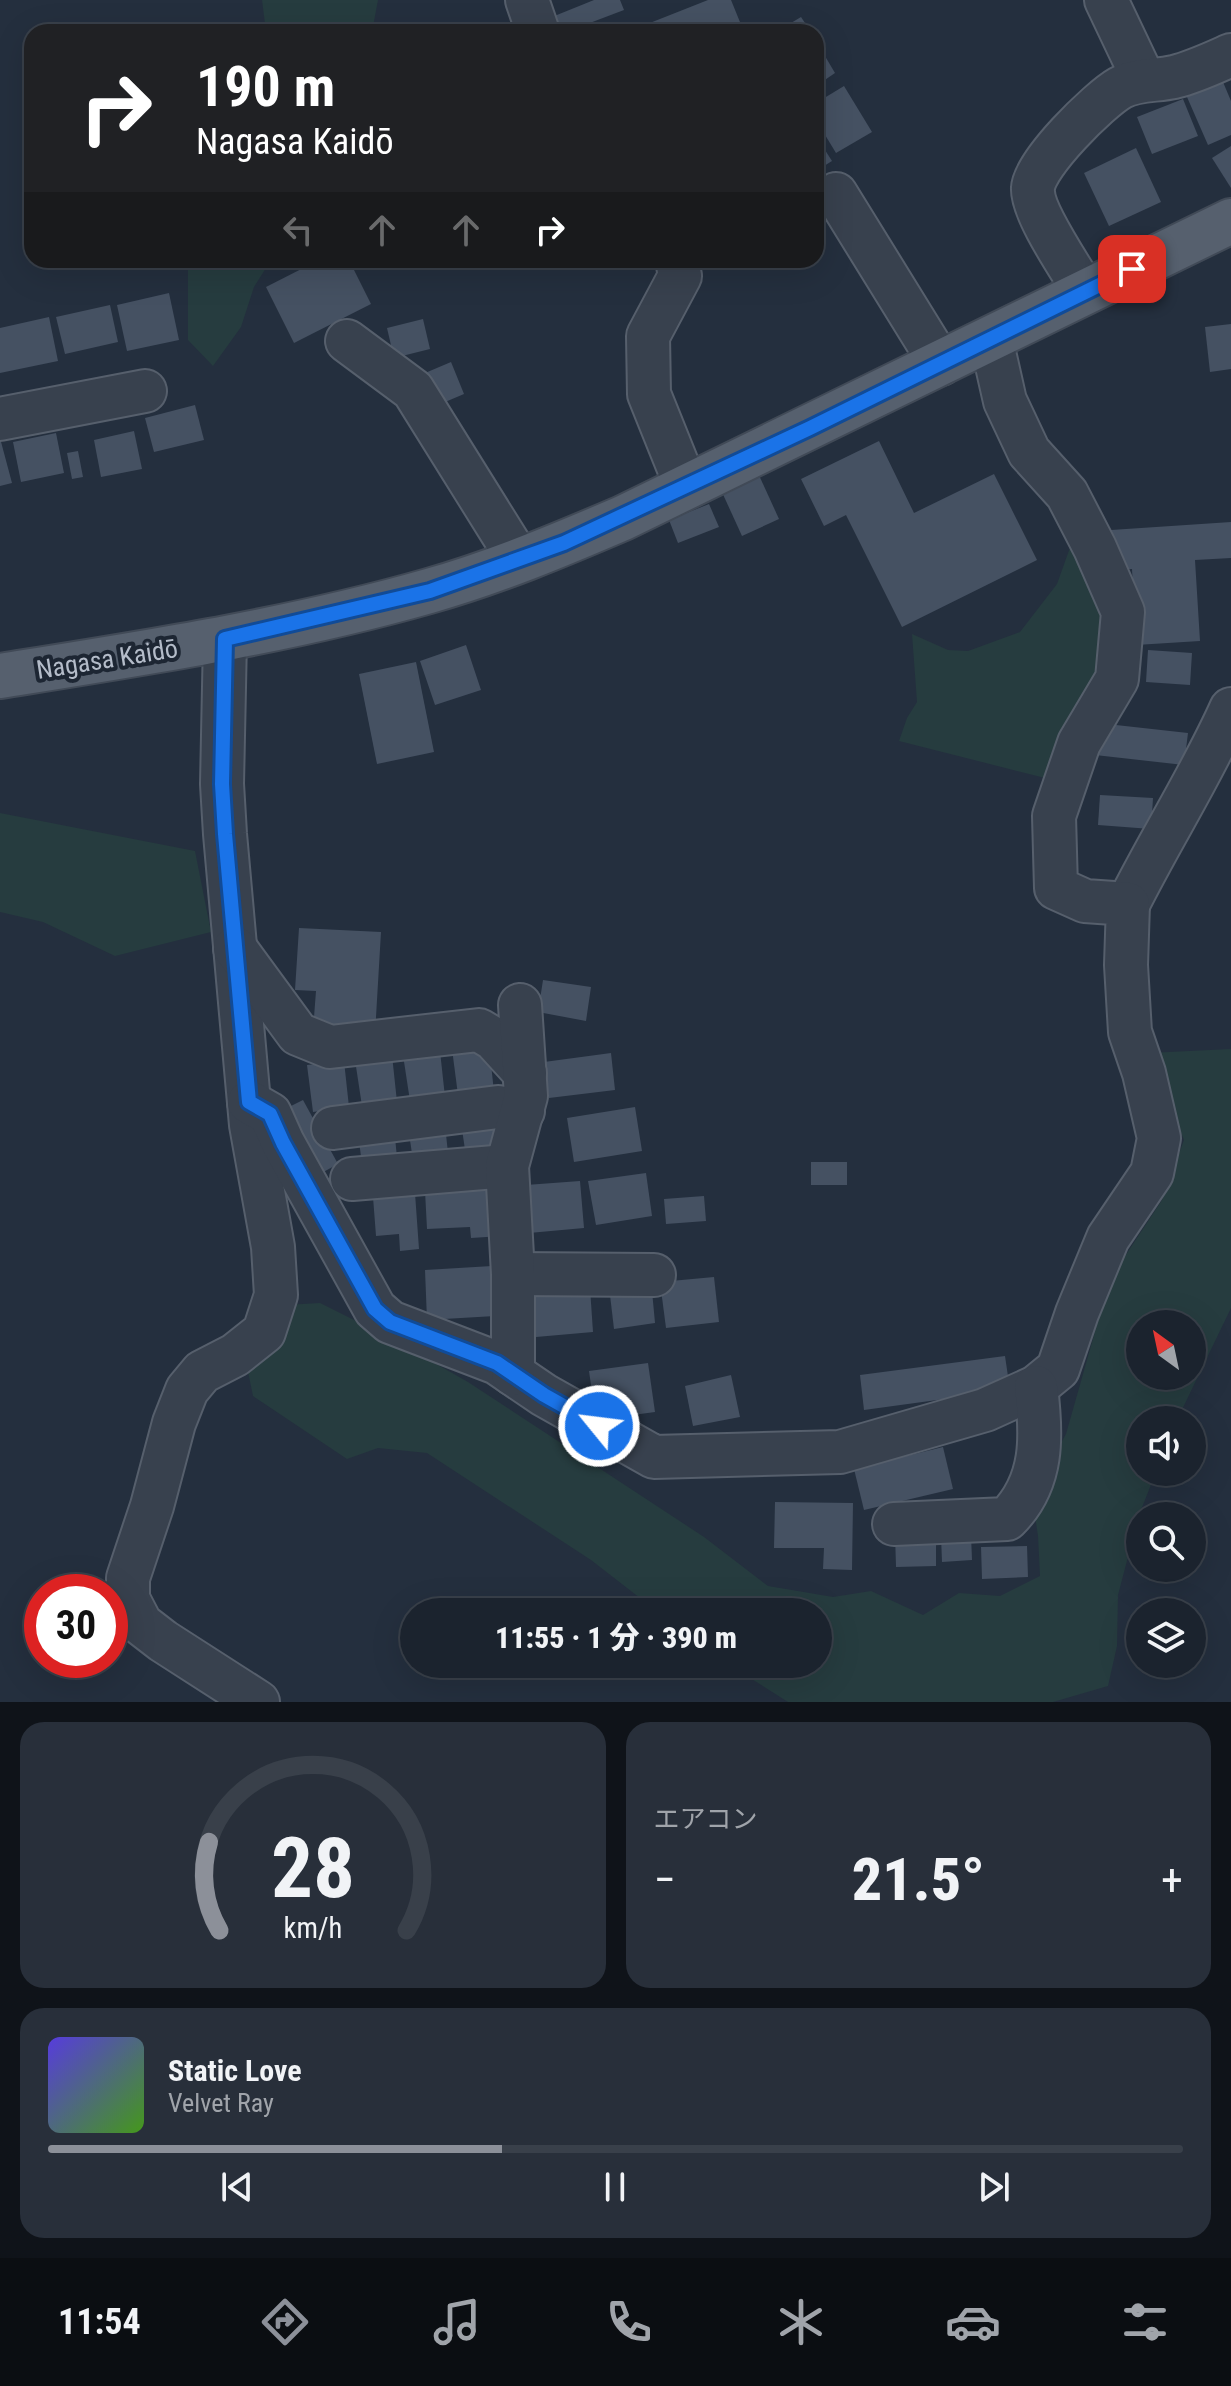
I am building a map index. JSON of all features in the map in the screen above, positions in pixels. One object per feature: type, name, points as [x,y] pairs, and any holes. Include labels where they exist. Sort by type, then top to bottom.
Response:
[{"type":"main road","name":"Nagasa Kaidō","points":[[0,676],[225,639],[430,591],[519,560],[623,518],[1231,221]]},
{"type":"street","points":[[527,0],[535,24]]},
{"type":"street","points":[[1106,0],[1144,80]]},
{"type":"street","points":[[1085,292],[1038,210],[1032,188],[1044,164],[1074,127],[1121,87],[1144,80],[1174,77],[1231,55]]},
{"type":"street","points":[[836,194],[941,364]]},
{"type":"street","points":[[678,268],[680,276],[648,336],[649,394],[686,486]]},
{"type":"street","points":[[991,339],[1005,401],[1029,452],[1067,494],[1123,612],[1117,679],[1079,743],[1054,816],[1056,888],[1085,901],[1128,904]]},
{"type":"street","points":[[347,341],[413,390],[519,560]]},
{"type":"street","points":[[0,419],[145,391]]},
{"type":"street","points":[[225,639],[222,784],[234,947],[249,1102],[273,1247],[276,1295],[264,1332],[235,1355],[202,1372],[187,1390],[174,1423],[152,1506],[128,1578],[128,1599],[141,1624],[258,1702]]},
{"type":"street","points":[[249,1102],[270,1114],[375,1309],[390,1322],[497,1363],[544,1395],[654,1457],[840,1452],[985,1410],[1036,1387],[1058,1369],[1108,1238],[1152,1173],[1159,1138],[1144,1073],[1130,1032],[1126,965],[1128,904],[1211,754],[1231,709]]},
{"type":"street","points":[[234,947],[298,1034],[330,1047],[479,1030],[494,1039],[524,1092]]},
{"type":"street","points":[[513,1374],[513,1274],[507,1166],[524,1092],[520,1005]]},
{"type":"street","points":[[333,1128],[498,1107],[524,1092]]},
{"type":"street","points":[[352,1179],[507,1166]]},
{"type":"street","points":[[513,1274],[654,1275]]},
{"type":"street","points":[[894,1524],[1007,1519],[1022,1504],[1040,1456],[1036,1387]]},
{"type":"green space","points":[[262,0],[378,0],[374,24],[265,24]]},
{"type":"green space","points":[[188,268],[266,268],[254,287],[241,327],[213,366],[188,340]]},
{"type":"green space","points":[[1072,542],[1096,595],[1103,622],[1100,677],[1063,728],[1049,779],[899,741],[917,702],[912,634],[948,650],[968,651],[1020,632],[1057,584]]},
{"type":"green space","points":[[0,813],[195,851],[211,932],[115,956],[43,922],[0,912]]},
{"type":"green space","points":[[1231,1049],[1231,1308],[1206,1360],[1206,1310],[1126,1310],[1126,1390],[1191,1390],[1184,1406],[1126,1406],[1126,1486],[1150,1486],[1144,1502],[1126,1502],[1126,1565],[1118,1595],[1117,1646],[1108,1686],[1053,1702],[788,1702],[750,1678],[832,1678],[832,1598],[640,1598],[591,1560],[427,1453],[378,1448],[347,1459],[253,1396],[247,1367],[285,1305],[320,1303],[468,1382],[704,1537],[768,1586],[833,1597],[871,1591],[923,1615],[959,1593],[1000,1596],[1040,1576],[1032,1496],[1066,1434],[1110,1279],[1162,1200],[1184,1140],[1148,1053]]},
{"type":"building","points":[[594,0],[620,0],[624,10],[587,24],[549,24],[547,19]]},
{"type":"building","points":[[708,0],[731,0],[741,24],[647,24]]},
{"type":"building","points":[[801,17],[806,24],[789,24]]},
{"type":"building","points":[[824,54],[835,73],[824,81]]},
{"type":"building","points":[[1223,82],[1231,101],[1231,135],[1208,145],[1187,97]]},
{"type":"building","points":[[844,86],[872,132],[836,153],[824,133],[824,98]]},
{"type":"building","points":[[1183,99],[1198,136],[1152,154],[1137,117]]},
{"type":"building","points":[[1231,146],[1231,188],[1212,158]]},
{"type":"building","points":[[824,148],[832,161],[824,166]]},
{"type":"building","points":[[1136,148],[1161,202],[1109,226],[1084,173]]},
{"type":"building","points":[[303,268],[353,268],[371,304],[294,343],[266,287]]},
{"type":"building","points":[[169,293],[179,340],[127,351],[117,305]]},
{"type":"building","points":[[110,305],[118,342],[65,354],[56,317]]},
{"type":"building","points":[[49,317],[58,361],[0,373],[0,328]]},
{"type":"building","points":[[423,319],[430,349],[394,358],[387,328]]},
{"type":"building","points":[[1231,324],[1231,369],[1210,372],[1205,327]]},
{"type":"building","points":[[451,362],[464,394],[431,408],[418,376]]},
{"type":"building","points":[[195,405],[204,440],[154,452],[145,418]]},
{"type":"building","points":[[134,431],[142,469],[101,477],[94,440]]},
{"type":"building","points":[[56,433],[64,473],[21,482],[13,442]]},
{"type":"building","points":[[0,438],[12,483],[0,486]]},
{"type":"building","points":[[879,441],[914,513],[994,474],[1037,560],[902,627],[846,515],[824,526],[801,479]]},
{"type":"building","points":[[78,451],[83,477],[72,479],[67,453]]},
{"type":"building","points":[[758,473],[779,519],[742,536],[721,490]]},
{"type":"building","points":[[709,504],[719,527],[678,543],[669,520]]},
{"type":"building","points":[[1231,522],[1231,558],[1195,560],[1200,641],[1136,645],[1132,569],[1113,570],[1111,530]]},
{"type":"building","points":[[466,645],[481,690],[435,705],[420,661]]},
{"type":"building","points":[[1148,650],[1192,653],[1190,685],[1146,682]]},
{"type":"building","points":[[416,662],[434,752],[377,764],[359,674]]},
{"type":"building","points":[[1098,723],[1188,733],[1184,765],[1095,755]]},
{"type":"building","points":[[1100,795],[1153,798],[1151,829],[1098,825]]},
{"type":"building","points":[[299,928],[381,932],[375,1034],[313,1030],[316,991],[295,990]]},
{"type":"building","points":[[543,980],[591,987],[586,1021],[538,1012]]},
{"type":"building","points":[[489,1045],[494,1092],[458,1095],[452,1049]]},
{"type":"building","points":[[440,1051],[445,1097],[410,1101],[403,1055]]},
{"type":"building","points":[[611,1053],[615,1090],[549,1098],[544,1062]]},
{"type":"building","points":[[392,1055],[397,1102],[362,1106],[355,1060]]},
{"type":"building","points":[[344,1061],[349,1107],[313,1112],[307,1065]]},
{"type":"building","points":[[303,1100],[338,1164],[316,1176],[281,1111]]},
{"type":"building","points":[[635,1107],[642,1151],[574,1162],[567,1118]]},
{"type":"building","points":[[497,1112],[502,1159],[467,1163],[460,1116]]},
{"type":"building","points":[[444,1116],[449,1162],[414,1167],[407,1120]]},
{"type":"building","points":[[394,1128],[398,1167],[363,1171],[358,1134]]},
{"type":"building","points":[[811,1162],[847,1162],[847,1185],[811,1185]]},
{"type":"building","points":[[646,1173],[652,1216],[596,1225],[588,1181]]},
{"type":"building","points":[[580,1181],[584,1228],[529,1233],[526,1185]]},
{"type":"building","points":[[499,1187],[502,1236],[471,1238],[470,1227],[427,1229],[425,1191]]},
{"type":"building","points":[[415,1193],[419,1249],[400,1251],[399,1234],[376,1236],[373,1197]]},
{"type":"building","points":[[704,1196],[706,1221],[666,1224],[664,1199]]},
{"type":"building","points":[[492,1266],[495,1316],[427,1320],[425,1270]]},
{"type":"building","points":[[714,1277],[719,1322],[666,1328],[660,1282]]},
{"type":"building","points":[[590,1288],[593,1332],[536,1337],[533,1293]]},
{"type":"building","points":[[652,1291],[655,1323],[614,1329],[610,1295]]},
{"type":"building","points":[[1005,1356],[1010,1390],[864,1410],[860,1375]]},
{"type":"building","points":[[648,1363],[655,1412],[596,1420],[589,1371]]},
{"type":"building","points":[[731,1375],[740,1417],[693,1426],[685,1386]]},
{"type":"building","points":[[943,1447],[953,1489],[864,1510],[854,1469]]},
{"type":"building","points":[[775,1502],[853,1503],[852,1570],[823,1569],[824,1548],[774,1548]]},
{"type":"building","points":[[936,1534],[936,1566],[896,1567],[895,1535]]},
{"type":"building","points":[[971,1535],[972,1560],[942,1562],[941,1536]]},
{"type":"building","points":[[1027,1546],[1028,1577],[982,1579],[981,1547]]},
{"type":"route","points":[[599,1426],[544,1395],[497,1363],[390,1322],[375,1309],[270,1114],[249,1102],[222,784],[225,639],[430,591],[564,543],[810,428],[1132,269]]}]
